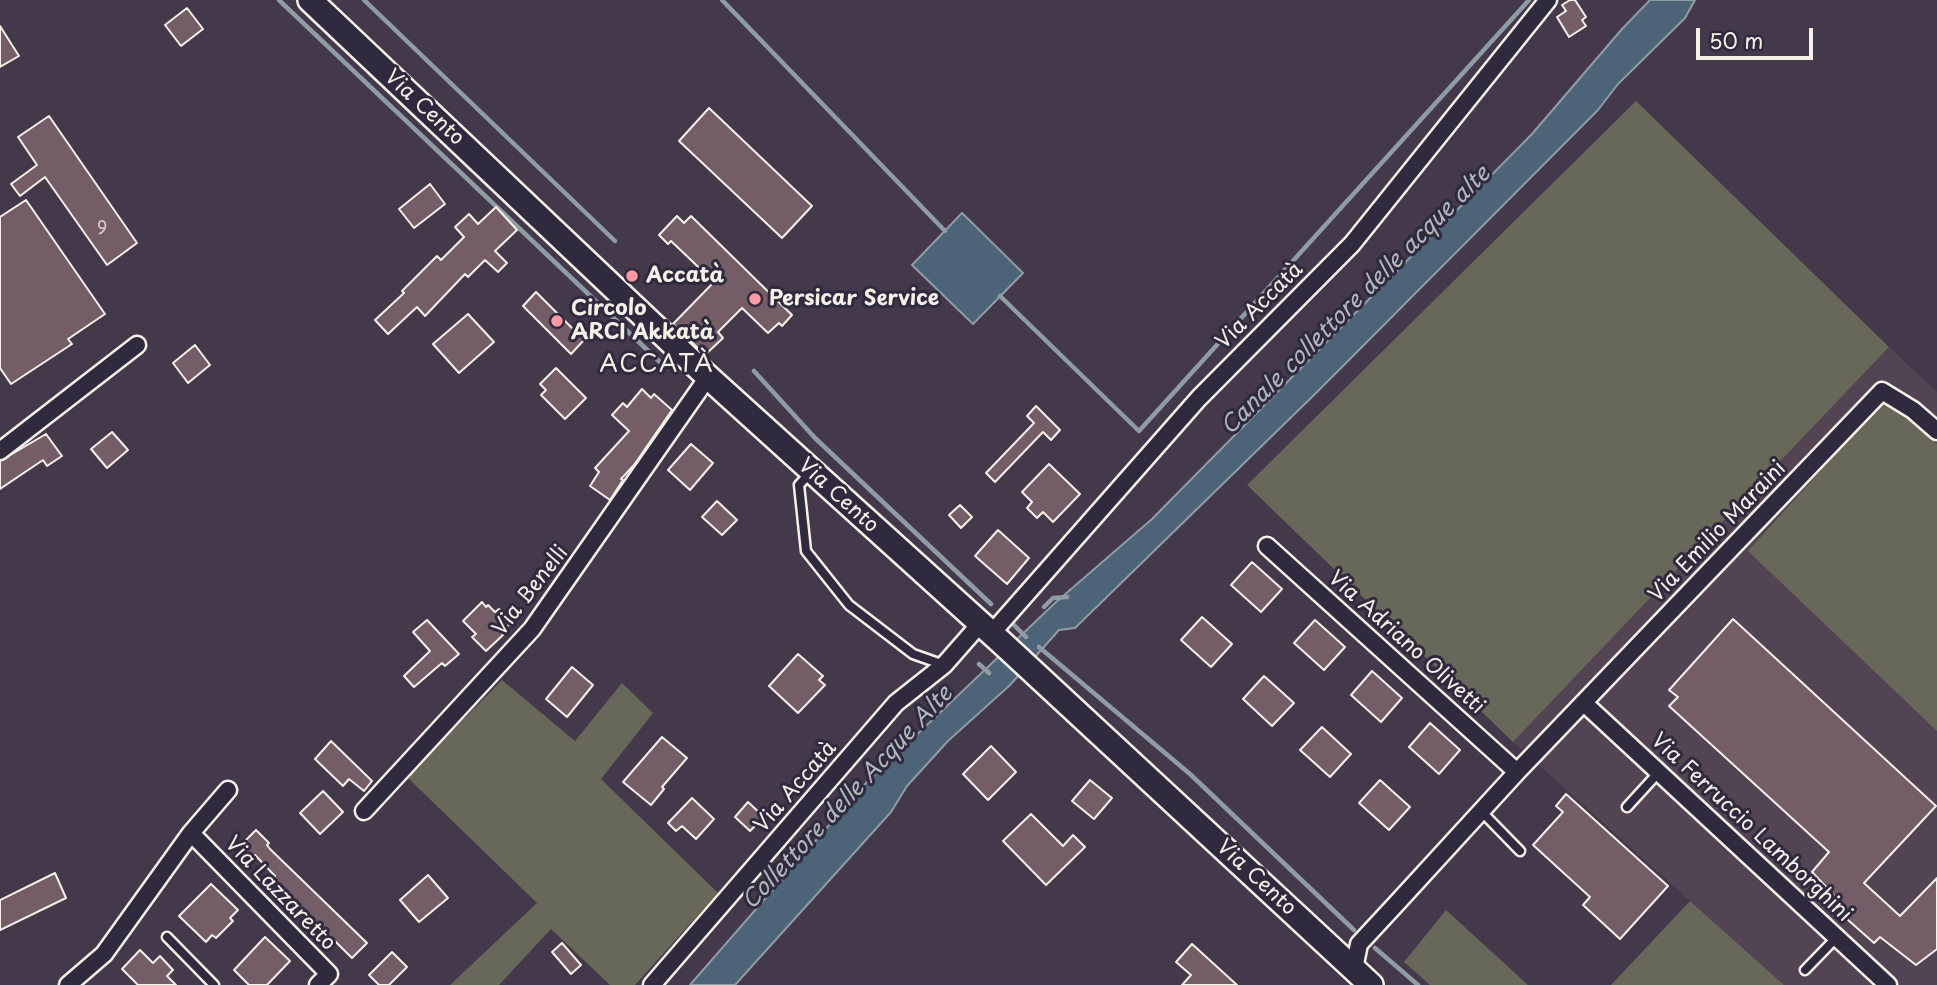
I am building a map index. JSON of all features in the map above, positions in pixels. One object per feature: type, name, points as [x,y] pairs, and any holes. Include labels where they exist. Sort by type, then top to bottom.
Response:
[{"type":"main road","name":"Via Cento","points":[[310,0],[708,377],[1371,985]]},
{"type":"street","name":"Via Accatà","points":[[652,985],[896,703],[990,633],[1199,398],[1352,243],[1548,0]]},
{"type":"street","points":[[0,451],[137,345]]},
{"type":"street","name":"Via Benelli","points":[[364,811],[532,629],[708,377]]},
{"type":"street","name":"Via Emilio Maraini","points":[[1354,969],[1359,944],[1517,772],[1882,391],[1913,410],[1937,431]]},
{"type":"street","name":"Via Adriano Olivetti","points":[[1267,546],[1517,772]]},
{"type":"street","name":"Via Ferruccio Lamborghini","points":[[1584,703],[1888,985]]},
{"type":"street","points":[[68,985],[104,954],[191,833],[228,790]]},
{"type":"street","name":"Via Lazzaretto","points":[[191,833],[329,974],[318,985]]},
{"type":"lane","points":[[811,472],[799,485],[806,551],[849,606],[913,654],[944,665]]},
{"type":"lane","points":[[1627,807],[1659,772]]},
{"type":"lane","points":[[1481,811],[1520,851]]},
{"type":"lane","points":[[167,937],[214,985]]},
{"type":"lane","points":[[1805,970],[1837,937]]},
{"type":"shaded area","points":[[1889,347],[1937,392],[1937,985],[1784,985],[1513,742]]},
{"type":"green space","points":[[1636,101],[1889,347],[1513,742],[1247,485]]},
{"type":"green space","points":[[1881,404],[1903,411],[1937,444],[1937,731],[1748,551]]},
{"type":"green space","points":[[502,680],[575,741],[622,683],[653,713],[601,779],[718,893],[635,985],[610,985],[551,929],[499,985],[450,985],[537,903],[407,777]]},
{"type":"green space","points":[[1690,901],[1784,985],[1611,985]]},
{"type":"green space","points":[[1446,910],[1528,985],[1430,985],[1404,962]]},
{"type":"water","points":[[1650,0],[1695,0],[1685,18],[1618,84],[1598,110],[1316,393],[1075,628],[1059,630],[1010,685],[948,741],[907,786],[891,812],[735,985],[690,985],[864,785],[1055,603],[1152,519],[1532,134]]},
{"type":"water","points":[[962,213],[1023,273],[973,324],[912,265]]},
{"type":"building","points":[[1575,0],[1586,17],[1582,20],[1586,26],[1569,37],[1557,17],[1566,11],[1562,5]]},
{"type":"building","points":[[187,8],[203,29],[181,46],[165,25]]},
{"type":"building","points":[[0,26],[19,56],[0,67]]},
{"type":"building","points":[[709,108],[812,206],[782,238],[679,141]]},
{"type":"building","points":[[49,116],[137,243],[107,265],[45,177],[20,196],[11,184],[37,165],[18,137]]},
{"type":"building","points":[[430,184],[445,204],[414,228],[399,209]]},
{"type":"building","points":[[26,200],[105,314],[68,339],[72,344],[11,384],[0,368],[0,217]]},
{"type":"building","points":[[496,207],[517,230],[495,251],[507,263],[498,272],[485,260],[468,277],[465,274],[425,316],[417,307],[388,334],[375,320],[437,256],[441,260],[464,237],[455,227],[469,214],[478,224]]},
{"type":"building","points":[[677,216],[684,223],[691,216],[792,315],[782,326],[779,323],[768,333],[742,308],[718,332],[723,338],[705,355],[673,324],[714,282],[671,241],[668,244],[659,235]]},
{"type":"building","points":[[536,292],[584,340],[571,354],[523,306]]},
{"type":"building","points":[[468,314],[494,342],[459,373],[433,344]]},
{"type":"building","points":[[195,345],[210,365],[188,383],[173,363]]},
{"type":"building","points":[[556,368],[586,398],[565,419],[541,395],[546,390],[540,384]]},
{"type":"building","points":[[642,389],[651,398],[654,394],[672,410],[634,465],[621,479],[623,480],[610,500],[590,486],[599,472],[595,468],[629,431],[612,415],[623,403],[627,407]]},
{"type":"building","points":[[1036,406],[1060,430],[1051,440],[1043,432],[995,482],[986,473],[1034,423],[1027,416]]},
{"type":"building","points":[[112,432],[128,450],[107,468],[91,449]]},
{"type":"building","points":[[46,434],[62,456],[47,466],[43,460],[0,489],[0,461]]},
{"type":"building","points":[[691,444],[713,463],[690,490],[668,470]]},
{"type":"building","points":[[1049,464],[1080,494],[1053,522],[1043,512],[1037,518],[1027,508],[1032,502],[1022,492]]},
{"type":"building","points":[[717,501],[737,520],[722,535],[702,517]]},
{"type":"building","points":[[960,505],[972,517],[961,528],[949,515]]},
{"type":"building","points":[[998,530],[1029,558],[1007,584],[975,556]]},
{"type":"building","points":[[1252,562],[1282,589],[1261,612],[1231,585]]},
{"type":"building","points":[[482,602],[495,612],[499,609],[512,622],[486,651],[472,637],[476,634],[463,621]]},
{"type":"building","points":[[1202,617],[1232,644],[1211,667],[1181,640]]},
{"type":"building","points":[[1733,619],[1936,806],[1864,883],[1900,916],[1937,878],[1937,949],[1916,965],[1880,937],[1874,943],[1839,912],[1844,906],[1812,872],[1829,852],[1669,706],[1678,697],[1669,690]]},
{"type":"building","points":[[427,620],[459,654],[445,666],[442,663],[414,687],[404,676],[430,651],[413,632]]},
{"type":"building","points":[[1315,620],[1345,647],[1324,670],[1294,643]]},
{"type":"building","points":[[798,654],[823,676],[819,680],[825,685],[798,713],[769,686]]},
{"type":"building","points":[[572,667],[593,685],[567,717],[546,699]]},
{"type":"building","points":[[1372,671],[1402,698],[1381,722],[1351,695]]},
{"type":"building","points":[[1264,676],[1294,703],[1272,726],[1243,699]]},
{"type":"building","points":[[1430,723],[1460,750],[1439,774],[1409,747]]},
{"type":"building","points":[[1322,727],[1351,754],[1330,777],[1300,750]]},
{"type":"building","points":[[662,737],[687,758],[662,787],[664,789],[651,805],[623,782]]},
{"type":"building","points":[[331,741],[372,781],[364,791],[349,779],[343,786],[315,759]]},
{"type":"building","points":[[991,746],[1016,772],[988,800],[963,774]]},
{"type":"building","points":[[1090,780],[1112,798],[1094,819],[1072,801]]},
{"type":"building","points":[[1380,780],[1410,807],[1389,830],[1359,803]]},
{"type":"building","points":[[323,791],[343,812],[320,834],[300,813]]},
{"type":"building","points":[[1566,794],[1668,886],[1620,939],[1583,905],[1590,897],[1533,845],[1563,812],[1556,806]]},
{"type":"building","points":[[692,798],[714,819],[696,839],[682,826],[676,831],[668,823]]},
{"type":"building","points":[[748,802],[764,817],[750,831],[735,817]]},
{"type":"building","points":[[1031,814],[1063,846],[1073,835],[1085,847],[1046,885],[1003,841]]},
{"type":"building","points":[[256,830],[269,843],[267,845],[270,849],[367,943],[352,958],[272,879],[275,876],[255,855],[253,858],[240,846]]},
{"type":"building","points":[[55,873],[66,898],[0,930],[0,900]]},
{"type":"building","points":[[428,875],[448,898],[419,922],[400,900]]},
{"type":"building","points":[[211,884],[238,910],[230,918],[233,921],[216,938],[212,935],[206,942],[179,916]]},
{"type":"building","points":[[265,937],[290,961],[267,985],[249,985],[234,970]]},
{"type":"building","points":[[562,943],[581,965],[571,974],[552,952]]},
{"type":"building","points":[[1192,944],[1237,985],[1182,985],[1191,975],[1176,962]]},
{"type":"building","points":[[140,950],[153,963],[160,956],[173,970],[167,976],[176,985],[138,985],[122,969]]},
{"type":"building","points":[[392,952],[407,967],[389,985],[379,985],[369,975]]},
{"type":"waterway","points":[[279,0],[662,364]]},
{"type":"waterway","points":[[364,0],[615,241]]},
{"type":"waterway","points":[[722,0],[945,231]]},
{"type":"waterway","points":[[1000,296],[1139,431],[1529,0]]},
{"type":"waterway","points":[[754,371],[815,438],[991,604]]},
{"type":"waterway","points":[[1044,607],[1053,598],[1067,597]]},
{"type":"waterway","points":[[1012,623],[1026,637]]},
{"type":"waterway","points":[[1039,647],[1190,774],[1354,930]]},
{"type":"waterway","points":[[979,664],[989,673]]},
{"type":"waterway","points":[[1375,948],[1418,985]]},
{"type":"place","name":"Accatà","points":[[632,276]]},
{"type":"place","name":"Persicar Service","points":[[755,299]]},
{"type":"place","name":"Circolo ARCI Akkatà","points":[[557,321]]},
{"type":"district","name":"ACCATÀ","points":[[657,365]]},
{"type":"water label","name":"Canale collettore delle acque alte","points":[[1356,301]]},
{"type":"water label","name":"Collettore delle Acque Alte","points":[[848,798]]}]
